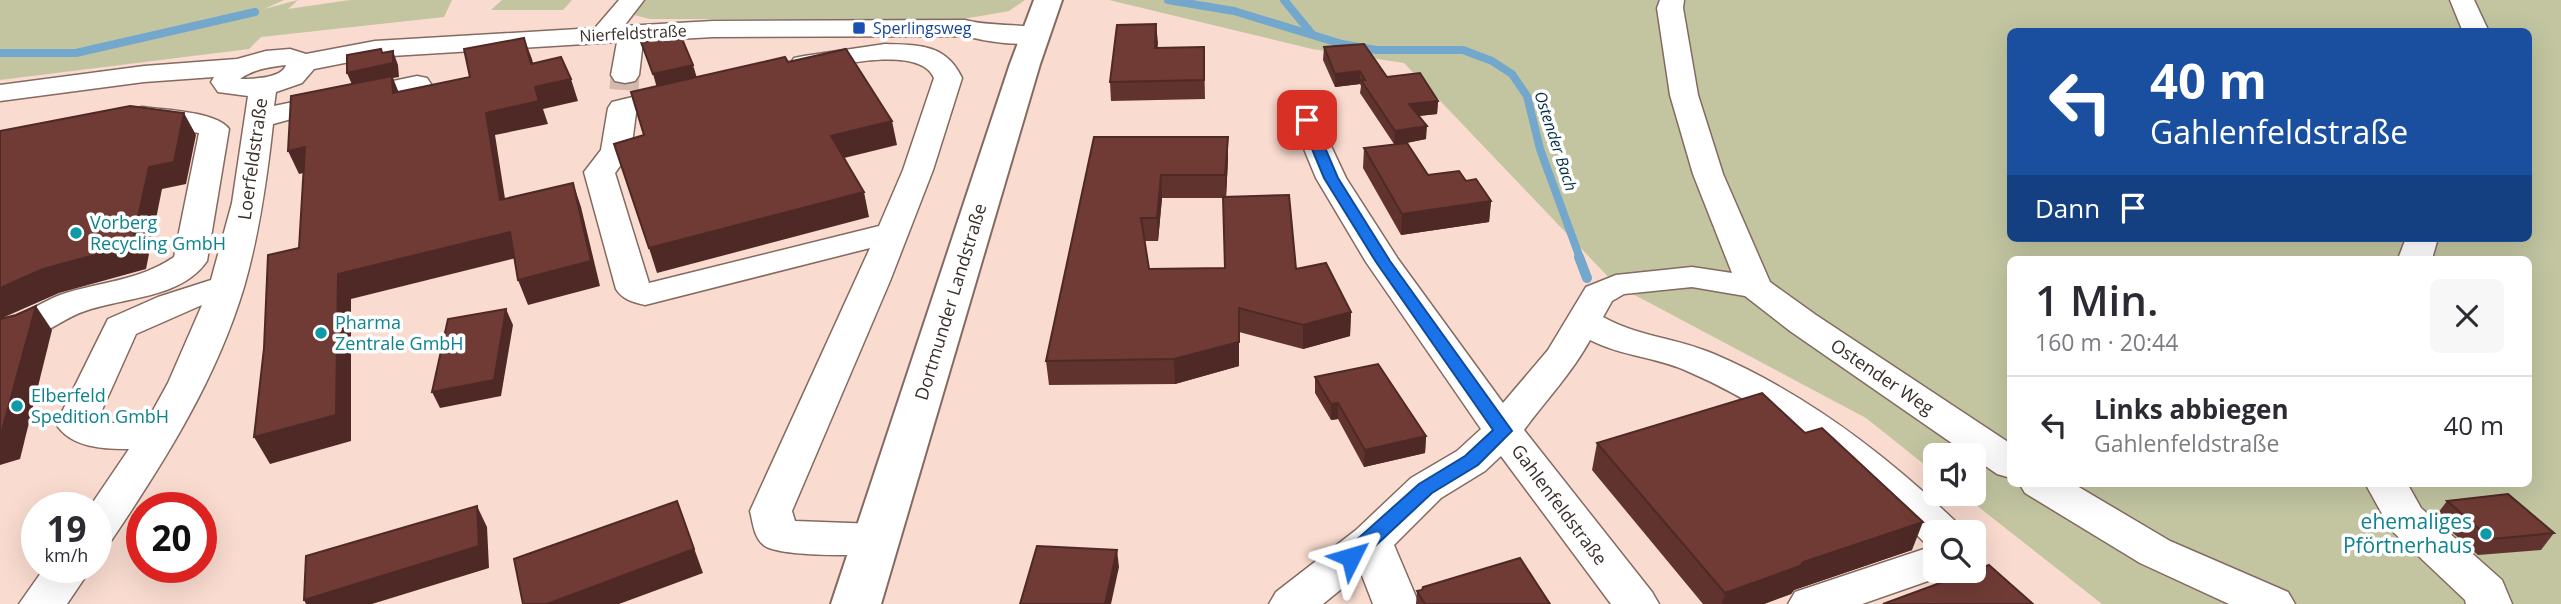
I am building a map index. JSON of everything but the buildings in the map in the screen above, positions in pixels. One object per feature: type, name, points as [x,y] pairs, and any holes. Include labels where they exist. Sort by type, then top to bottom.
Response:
[{"type":"main road","name":"Dortmunder Landstraße","points":[[856,604],[1047,2]]},
{"type":"street","points":[[603,35],[632,0]]},
{"type":"street","name":"Ostender Weg","points":[[1672,0],[1670,8],[1684,95],[1708,174],[1755,287]]},
{"type":"street","points":[[2462,0],[2474,28]]},
{"type":"street","name":"Nierfeldstraße","points":[[0,93],[144,74],[253,91],[266,59],[285,57],[299,59],[303,63],[375,49],[713,29],[975,31],[1047,2]]},
{"type":"street","points":[[975,31],[1008,46],[1030,50]]},
{"type":"street","points":[[631,33],[616,151],[599,172],[633,289],[638,293],[645,295],[893,232]]},
{"type":"street","points":[[781,69],[886,53],[915,53],[932,56],[943,64],[948,78],[918,170],[893,232],[771,511],[776,531],[782,536],[876,540]]},
{"type":"street","points":[[253,91],[318,103],[417,84]]},
{"type":"street","points":[[623,91],[715,85]]},
{"type":"street","name":"Loerfeldstraße","points":[[112,506],[181,399],[205,346],[228,283],[245,215],[253,91]]},
{"type":"street","points":[[13,330],[72,303],[137,288],[170,275],[190,261],[214,129],[201,124],[137,115],[112,121]]},
{"type":"street","name":"Gahlenfeldstraße","points":[[1307,120],[1331,178],[1383,262],[1503,431],[1636,604]]},
{"type":"street","name":"Ostender Weg","points":[[1292,604],[1371,541],[1426,488],[1471,461],[1503,431],[1536,386],[1563,356],[1598,295],[1625,284],[1692,277],[1755,287],[1802,323],[2007,461]]},
{"type":"street","points":[[13,330],[228,283]]},
{"type":"street","points":[[159,436],[101,436],[76,425],[121,327],[170,304],[228,283]]},
{"type":"street","points":[[1582,320],[1620,340],[1665,349],[1721,391],[1769,397],[1859,460],[1926,520]]},
{"type":"street","points":[[2047,487],[2155,552],[2272,604]]},
{"type":"street","points":[[2388,487],[2406,519],[2486,592],[2489,604]]},
{"type":"street","points":[[1371,541],[1396,604]]},
{"type":"street","points":[[1811,604],[1923,565]]},
{"type":"street","points":[[42,604],[58,583]]},
{"type":"green space","points":[[0,0],[284,0],[264,9],[298,0],[288,9],[350,0],[452,0],[444,17],[261,37],[249,49],[0,80]]},
{"type":"green space","points":[[502,0],[572,0],[563,10],[491,10]]},
{"type":"green space","points":[[646,0],[1025,0],[1009,11],[963,19],[650,19],[634,15]]},
{"type":"green space","points":[[1109,0],[2561,0],[2561,604],[2102,604],[1977,506],[1986,506],[1986,443],[1923,443],[1923,463],[1866,418],[1616,285],[1404,63],[1312,49]]},
{"type":"waterway","name":"Ostender Bach","points":[[1168,0],[1234,11],[1342,44],[1376,50],[1463,50],[1492,61],[1512,74],[1527,96],[1540,149],[1580,258]]},
{"type":"waterway","points":[[1284,0],[1312,34]]},
{"type":"waterway","points":[[0,53],[76,53],[255,12]]},
{"type":"waterway","name":"Ostender Bach","points":[[1579,257],[1587,278]]},
{"type":"tunnel","points":[[624,90],[625,75]]},
{"type":"place","name":"Sperlingsweg","points":[[859,28]]},
{"type":"place","name":"Vorberg Recycling GmbH","points":[[76,233]]},
{"type":"place","name":"Pharma Zentrale GmbH","points":[[321,333]]},
{"type":"place","name":"Elberfeld Spedition GmbH","points":[[17,406]]},
{"type":"place","name":"ehemaliges Pförtnerhaus","points":[[2486,534]]},
{"type":"route","points":[[1307,120],[1331,178],[1383,262],[1503,431],[1471,461],[1426,488],[1351,557]]}]
